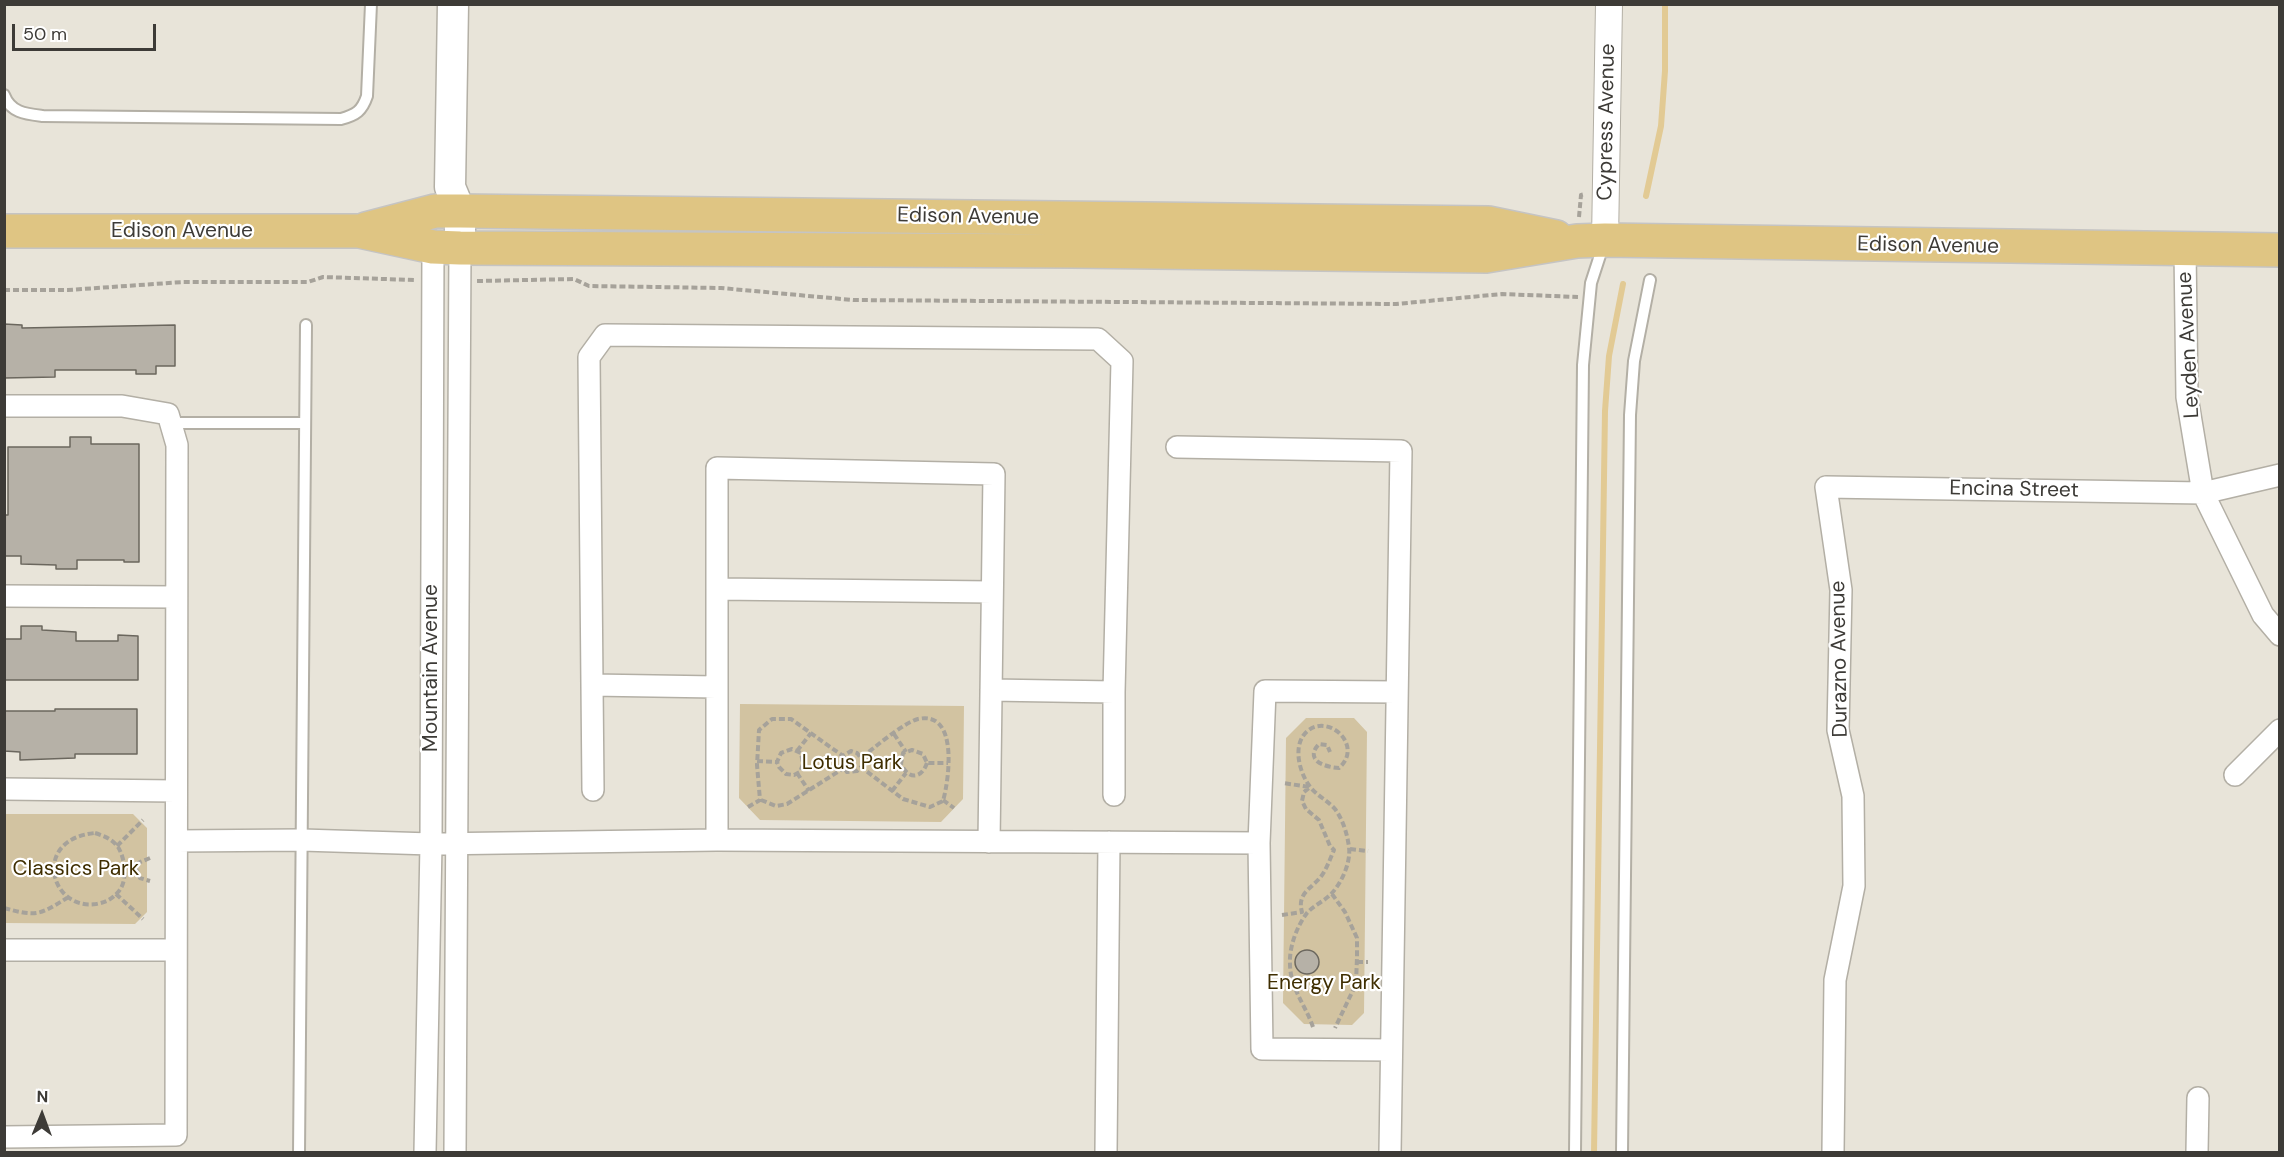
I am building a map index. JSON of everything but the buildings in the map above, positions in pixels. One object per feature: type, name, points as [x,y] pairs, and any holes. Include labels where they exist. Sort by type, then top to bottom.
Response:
[{"type":"main road","name":"Mountain Avenue","points":[[446,247],[453,4]]},
{"type":"main road","name":"Edison Avenue","points":[[359,231],[448,203],[1488,224],[1591,240],[2280,250]]},
{"type":"main road","name":"Edison Avenue","points":[[4,231],[359,231],[446,247],[1486,256],[1591,240]]},
{"type":"street","name":"Cypress Avenue","points":[[1591,240],[1609,4]]},
{"type":"street","name":"Mountain Avenue","points":[[446,247],[457,843],[455,1152]]},
{"type":"street","name":"Mountain Avenue","points":[[425,1152],[446,247]]},
{"type":"street","name":"Leyden Avenue","points":[[2185,250],[2187,397],[2203,493],[2263,615],[2280,635]]},
{"type":"street","points":[[593,790],[589,357],[605,335],[1098,339],[1122,361],[1114,692],[1114,795]]},
{"type":"street","points":[[4,406],[122,406],[168,414],[177,445],[176,1135],[4,1137]]},
{"type":"street","points":[[1177,447],[1401,451],[1390,1152]]},
{"type":"street","points":[[717,840],[717,468],[994,474],[989,842]]},
{"type":"street","name":"Encina Street","points":[[1826,487],[2203,493],[2280,475]]},
{"type":"street","name":"Durazno Avenue","points":[[1826,487],[1841,590],[1838,730],[1853,796],[1854,886],[1835,980],[1833,1152]]},
{"type":"street","points":[[717,590],[992,592]]},
{"type":"street","points":[[4,596],[176,597]]},
{"type":"street","points":[[592,685],[716,687]]},
{"type":"street","points":[[991,690],[1114,692]]},
{"type":"street","points":[[1391,1050],[1262,1049],[1259,843],[1265,691],[1397,692]]},
{"type":"street","points":[[2235,776],[2280,730]]},
{"type":"street","points":[[4,789],[175,791]]},
{"type":"street","points":[[177,841],[302,840],[431,844],[717,840],[1259,843]]},
{"type":"street","points":[[1106,1152],[1109,842]]},
{"type":"street","points":[[4,950],[176,951]]},
{"type":"street","points":[[2197,1152],[2198,1098]]},
{"type":"lane","points":[[4,95],[9,105],[15,110],[43,116],[341,119],[355,115],[363,108],[367,96],[371,4]]},
{"type":"lane","points":[[1575,1152],[1582,403],[1585,332],[1591,283],[1591,240]]},
{"type":"lane","points":[[1622,1152],[1630,415],[1634,361],[1650,280]]},
{"type":"lane","points":[[299,1152],[306,325]]},
{"type":"lane","points":[[171,423],[305,423]]},
{"type":"path","points":[[4,290],[68,290],[183,282],[308,282],[323,277],[411,279]]},
{"type":"path","points":[[482,280],[574,279],[590,286],[721,288],[853,300],[1396,304],[1502,294],[1589,298]]},
{"type":"path","points":[[760,800],[757,761],[759,730],[772,719],[791,719],[811,733],[843,756],[844,768],[847,772],[861,768]]},
{"type":"path","points":[[861,758],[918,719],[932,720],[943,727],[947,740],[947,787],[943,800],[930,807],[918,805],[903,799],[861,768]]},
{"type":"path","points":[[1313,1028],[1308,1012],[1294,989],[1289,965],[1297,930],[1306,915],[1332,894],[1345,872],[1350,849],[1344,824],[1334,808],[1310,787],[1300,768],[1298,752],[1302,737],[1313,728],[1323,726],[1334,729],[1345,739],[1347,751],[1345,762],[1339,768],[1322,766],[1313,756],[1319,744],[1327,745],[1330,752]]},
{"type":"path","points":[[797,751],[811,733]]},
{"type":"path","points":[[894,734],[906,752]]},
{"type":"path","points":[[792,749],[801,753],[803,764],[797,773],[786,774],[778,767],[777,762],[782,753],[792,749]]},
{"type":"path","points":[[912,750],[923,754],[927,763],[925,768],[918,775],[906,773],[901,764],[903,753],[912,750]]},
{"type":"path","points":[[843,756],[851,751],[857,753],[861,758],[861,768]]},
{"type":"path","points":[[757,761],[777,762]]},
{"type":"path","points":[[927,763],[948,763]]},
{"type":"path","points":[[760,800],[776,806],[788,804],[844,768]]},
{"type":"path","points":[[797,773],[809,790]]},
{"type":"path","points":[[892,791],[906,773]]},
{"type":"path","points":[[1283,783],[1310,787]]},
{"type":"path","points":[[1302,912],[1301,898],[1324,871],[1334,850],[1319,820],[1306,809],[1302,801],[1304,792],[1310,787]]},
{"type":"path","points":[[748,807],[760,800]]},
{"type":"path","points":[[943,800],[954,808]]},
{"type":"path","points":[[117,846],[143,820]]},
{"type":"path","points":[[95,833],[108,838],[117,846],[125,869],[123,886],[116,894],[104,902],[86,905],[68,898],[58,885],[54,873],[55,859],[62,844],[81,834],[95,833]]},
{"type":"path","points":[[1350,849],[1368,851]]},
{"type":"path","points":[[150,858],[138,863],[136,869],[140,878],[150,881]]},
{"type":"path","points":[[125,869],[136,869]]},
{"type":"path","points":[[116,894],[142,919]]},
{"type":"path","points":[[1332,894],[1345,912],[1357,938],[1356,984],[1335,1028]]},
{"type":"path","points":[[4,908],[26,914],[43,913],[68,898]]},
{"type":"path","points":[[1282,915],[1302,912],[1306,915]]},
{"type":"path","points":[[1357,962],[1368,962]]},
{"type":"green space","name":"Lotus Park","points":[[740,704],[964,706],[963,799],[941,822],[760,820],[739,798]]},
{"type":"green space","name":"Energy Park","points":[[1306,718],[1354,718],[1367,732],[1364,1013],[1352,1025],[1304,1024],[1283,1003],[1286,738]]},
{"type":"green space","name":"Classics Park","points":[[5,814],[133,814],[147,828],[147,912],[135,924],[5,923]]},
{"type":"waterway","points":[[1646,196],[1661,126],[1665,71],[1665,4]]},
{"type":"waterway","points":[[1594,1152],[1605,411],[1609,356],[1623,284]]}]
